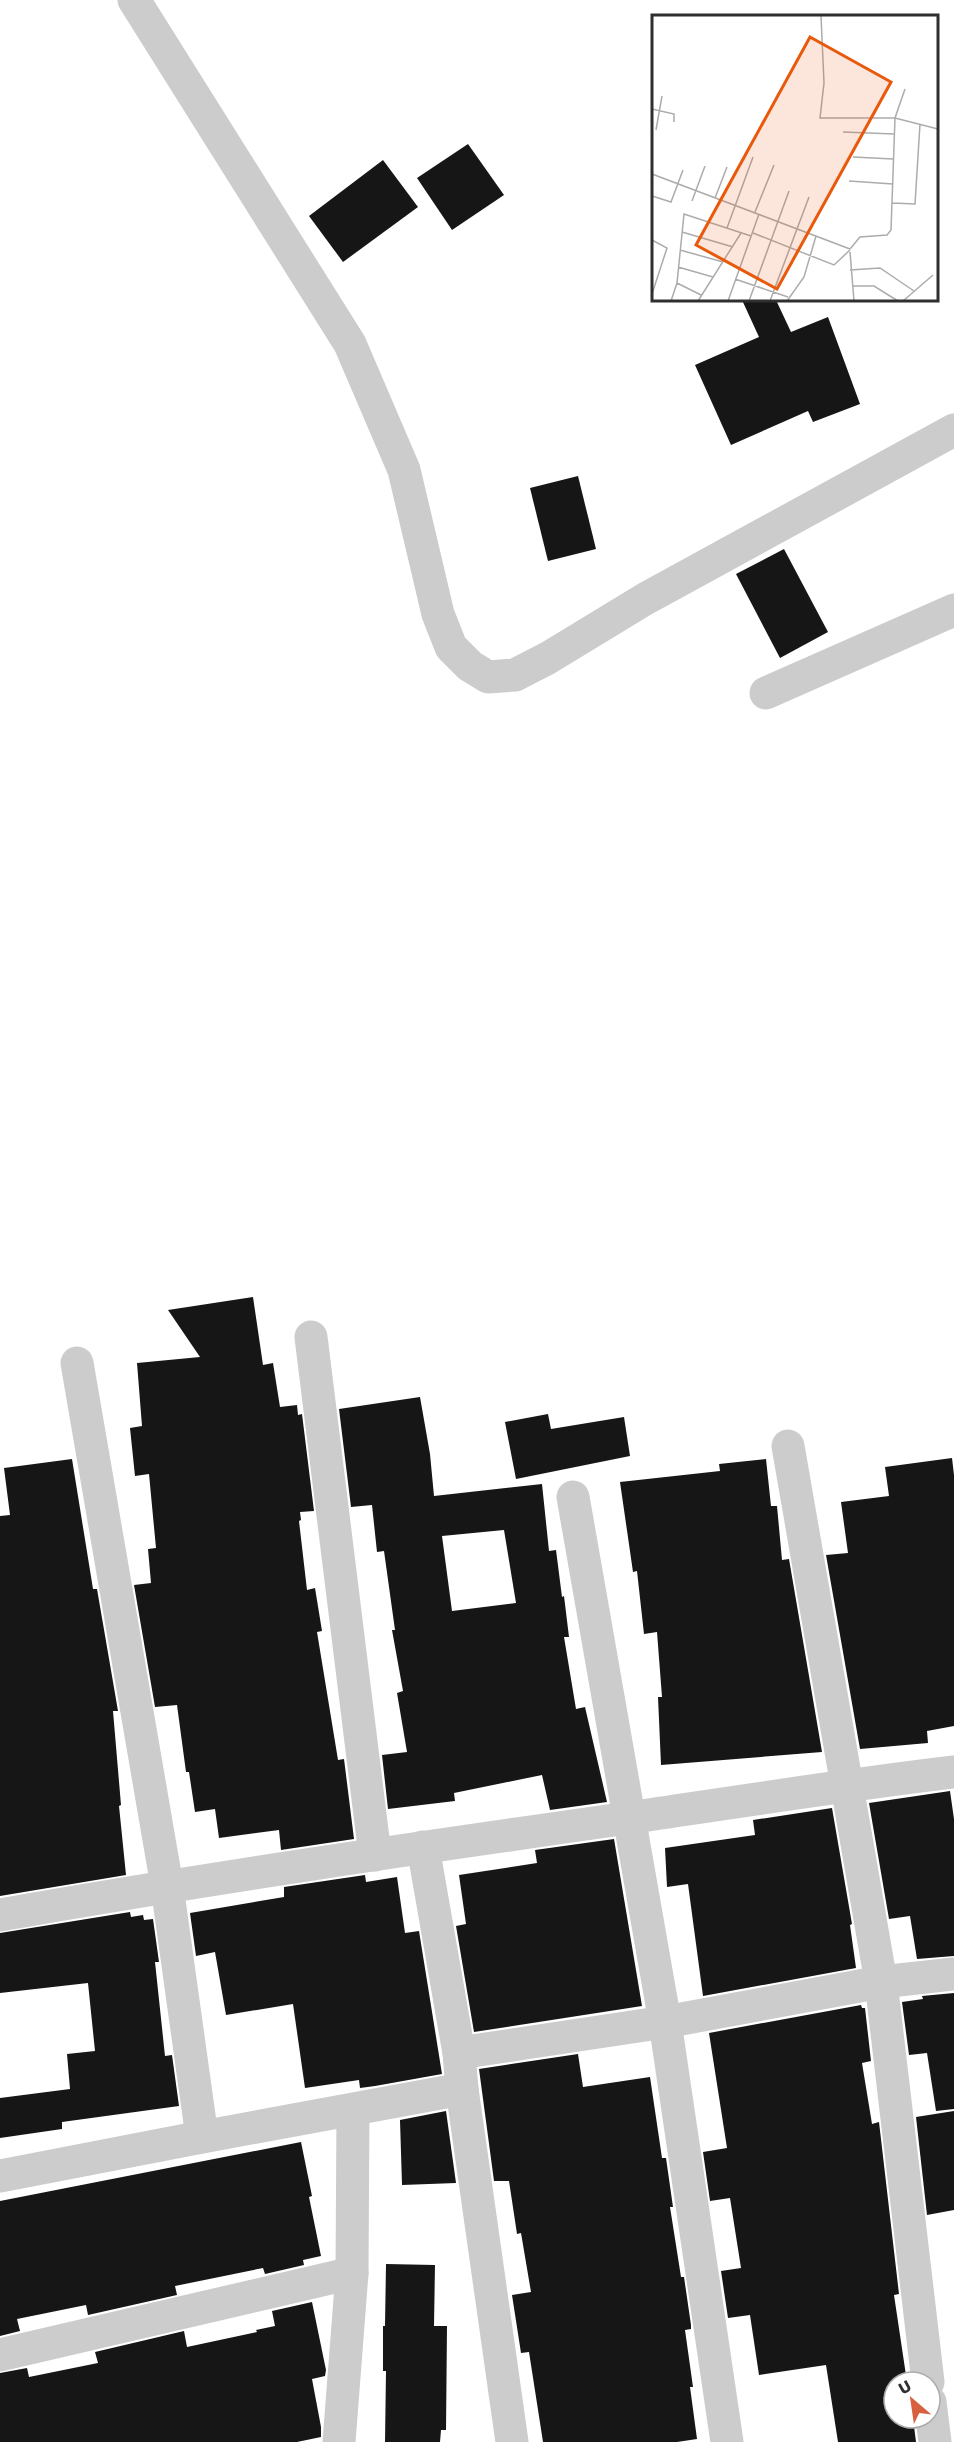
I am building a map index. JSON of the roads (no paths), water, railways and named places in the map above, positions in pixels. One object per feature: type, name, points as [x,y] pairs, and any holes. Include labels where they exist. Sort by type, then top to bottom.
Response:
[{"type":"street","points":[[134,0],[350,344],[404,470],[442,625],[452,647],[470,666],[489,677],[515,675],[549,658],[645,599],[954,430]]},
{"type":"street","points":[[766,693],[954,610]]},
{"type":"street","points":[[310,1337],[375,1855]]},
{"type":"street","points":[[77,1363],[167,1886],[202,2137]]},
{"type":"street","points":[[788,1446],[882,1982],[927,2370]]},
{"type":"street","points":[[573,1497],[665,2022],[726,2442]]},
{"type":"street","points":[[0,1916],[167,1886],[423,1847],[846,1785],[954,1772]]},
{"type":"street","points":[[423,1847],[459,2053],[462,2090],[512,2442]]},
{"type":"street","points":[[459,2053],[665,2022],[882,1982],[954,1974]]},
{"type":"street","points":[[0,2176],[462,2090]]},
{"type":"street","points":[[339,2442],[352,2273],[353,2110]]},
{"type":"street","points":[[0,2355],[352,2273]]}]
